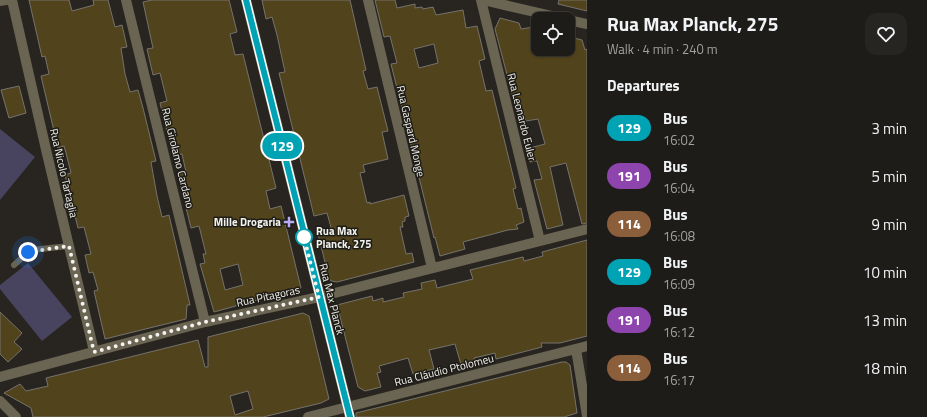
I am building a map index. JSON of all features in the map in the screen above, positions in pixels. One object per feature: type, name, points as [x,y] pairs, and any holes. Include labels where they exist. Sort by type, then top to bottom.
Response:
[{"type":"street","name":"Rua Girolamo Cardano","points":[[126,0],[205,322]]},
{"type":"street","name":"Rua Max Planck","points":[[246,0],[350,417]]},
{"type":"street","name":"Rua Gaspard Monge","points":[[368,0],[432,268]]},
{"type":"street","points":[[482,0],[536,12]]},
{"type":"street","name":"Rua Leonardo Euler","points":[[482,0],[540,241]]},
{"type":"street","name":"Rua Nicolo Tartaglia","points":[[13,1],[94,352]]},
{"type":"street","points":[[575,21],[587,24]]},
{"type":"street","name":"Rua Pitagoras","points":[[0,377],[205,322],[319,297],[587,229]]},
{"type":"street","name":"Rua Cláudio Ptolomeu","points":[[308,417],[587,346]]},
{"type":"street","points":[[576,349],[587,416]]},
{"type":"street","points":[[0,401],[16,417]]},
{"type":"lane","points":[[0,3],[13,1]]},
{"type":"lane","points":[[14,265],[31,250],[69,246]]},
{"type":"shaded area","points":[[0,129],[35,157],[0,200]]},
{"type":"shaded area","points":[[28,263],[72,317],[42,341],[0,289],[0,285]]},
{"type":"building","points":[[29,0],[69,0],[72,11],[94,5],[93,0],[108,0],[115,27],[122,25],[127,47],[121,48],[125,74],[130,92],[138,90],[143,108],[156,161],[151,162],[162,217],[169,215],[190,305],[187,305],[186,319],[105,339],[94,291],[98,290],[93,272],[89,273],[85,255],[91,254],[84,227],[78,228],[65,175],[71,173],[64,146],[58,148],[41,76],[49,74],[45,56],[42,57]]},
{"type":"building","points":[[152,0],[229,0],[237,32],[230,34],[235,55],[243,54],[276,188],[266,191],[270,209],[281,206],[301,288],[214,312],[200,264],[205,263],[203,254],[206,254],[199,226],[191,228],[178,175],[186,172],[182,154],[173,156],[160,103],[167,101],[160,73],[153,75],[147,49],[153,48],[143,2]],"holes":[[[238,264],[243,285],[225,290],[220,269]]]},
{"type":"building","points":[[262,0],[350,0],[366,70],[363,71],[368,89],[377,87],[388,131],[382,132],[388,159],[363,165],[365,172],[360,173],[367,203],[370,202],[370,204],[404,195],[409,216],[405,217],[405,221],[402,222],[403,227],[400,227],[406,254],[412,253],[414,262],[337,282],[331,281],[329,278],[318,234],[332,231],[327,213],[314,216],[279,73],[285,72],[277,35],[272,17],[266,19]]},
{"type":"building","points":[[375,0],[395,0],[397,8],[415,4],[415,8],[422,7],[423,9],[433,7],[436,15],[463,10],[466,28],[477,26],[485,59],[479,61],[486,91],[492,90],[516,188],[513,189],[518,209],[521,208],[524,222],[516,225],[518,229],[508,230],[463,242],[465,249],[440,256],[435,237],[434,238],[391,64],[397,63],[390,36],[384,37]],"holes":[[[434,44],[438,63],[419,68],[414,49]]]},
{"type":"building","points":[[559,0],[587,0],[587,11],[558,4]]},
{"type":"building","points":[[500,18],[519,23],[521,29],[531,27],[531,56],[575,56],[575,38],[582,40],[585,50],[587,49],[587,223],[582,224],[566,163],[550,167],[563,225],[547,229],[534,180],[542,179],[537,161],[530,162],[526,149],[545,144],[538,119],[526,121],[522,108],[516,109],[495,29]]},
{"type":"building","points":[[19,86],[26,113],[9,118],[1,90]]},
{"type":"building","points":[[587,240],[587,336],[560,343],[541,343],[542,347],[496,359],[495,353],[474,358],[476,364],[462,368],[455,344],[429,350],[434,369],[413,374],[408,358],[379,366],[381,372],[377,373],[381,387],[365,391],[358,387],[337,305],[372,296],[373,301],[383,298],[383,302],[404,297],[403,293],[422,289],[421,283],[435,280],[437,288],[473,279],[470,270],[523,257],[524,261],[543,256],[542,252]]},
{"type":"building","points":[[0,312],[22,333],[14,342],[22,349],[8,362],[0,354]]},
{"type":"building","points":[[303,313],[309,316],[329,399],[321,403],[263,417],[33,417],[31,408],[4,393],[20,384],[26,391],[48,386],[46,378],[198,340],[205,367],[208,367],[208,337]],"holes":[[[248,391],[253,409],[235,415],[230,396]]]},
{"type":"building","points":[[566,362],[570,365],[577,413],[564,417],[356,417],[356,413]]},
{"type":"bus line","name":"129","points":[[246,0],[350,417]]},
{"type":"place","name":"Mille Drogaria","points":[[289,222]]},
{"type":"place","name":"Rua Max Planck, 275","points":[[304,237]]},
{"type":"route","points":[[28,252],[31,250],[69,246],[94,352],[205,322],[319,297],[304,237]]}]
